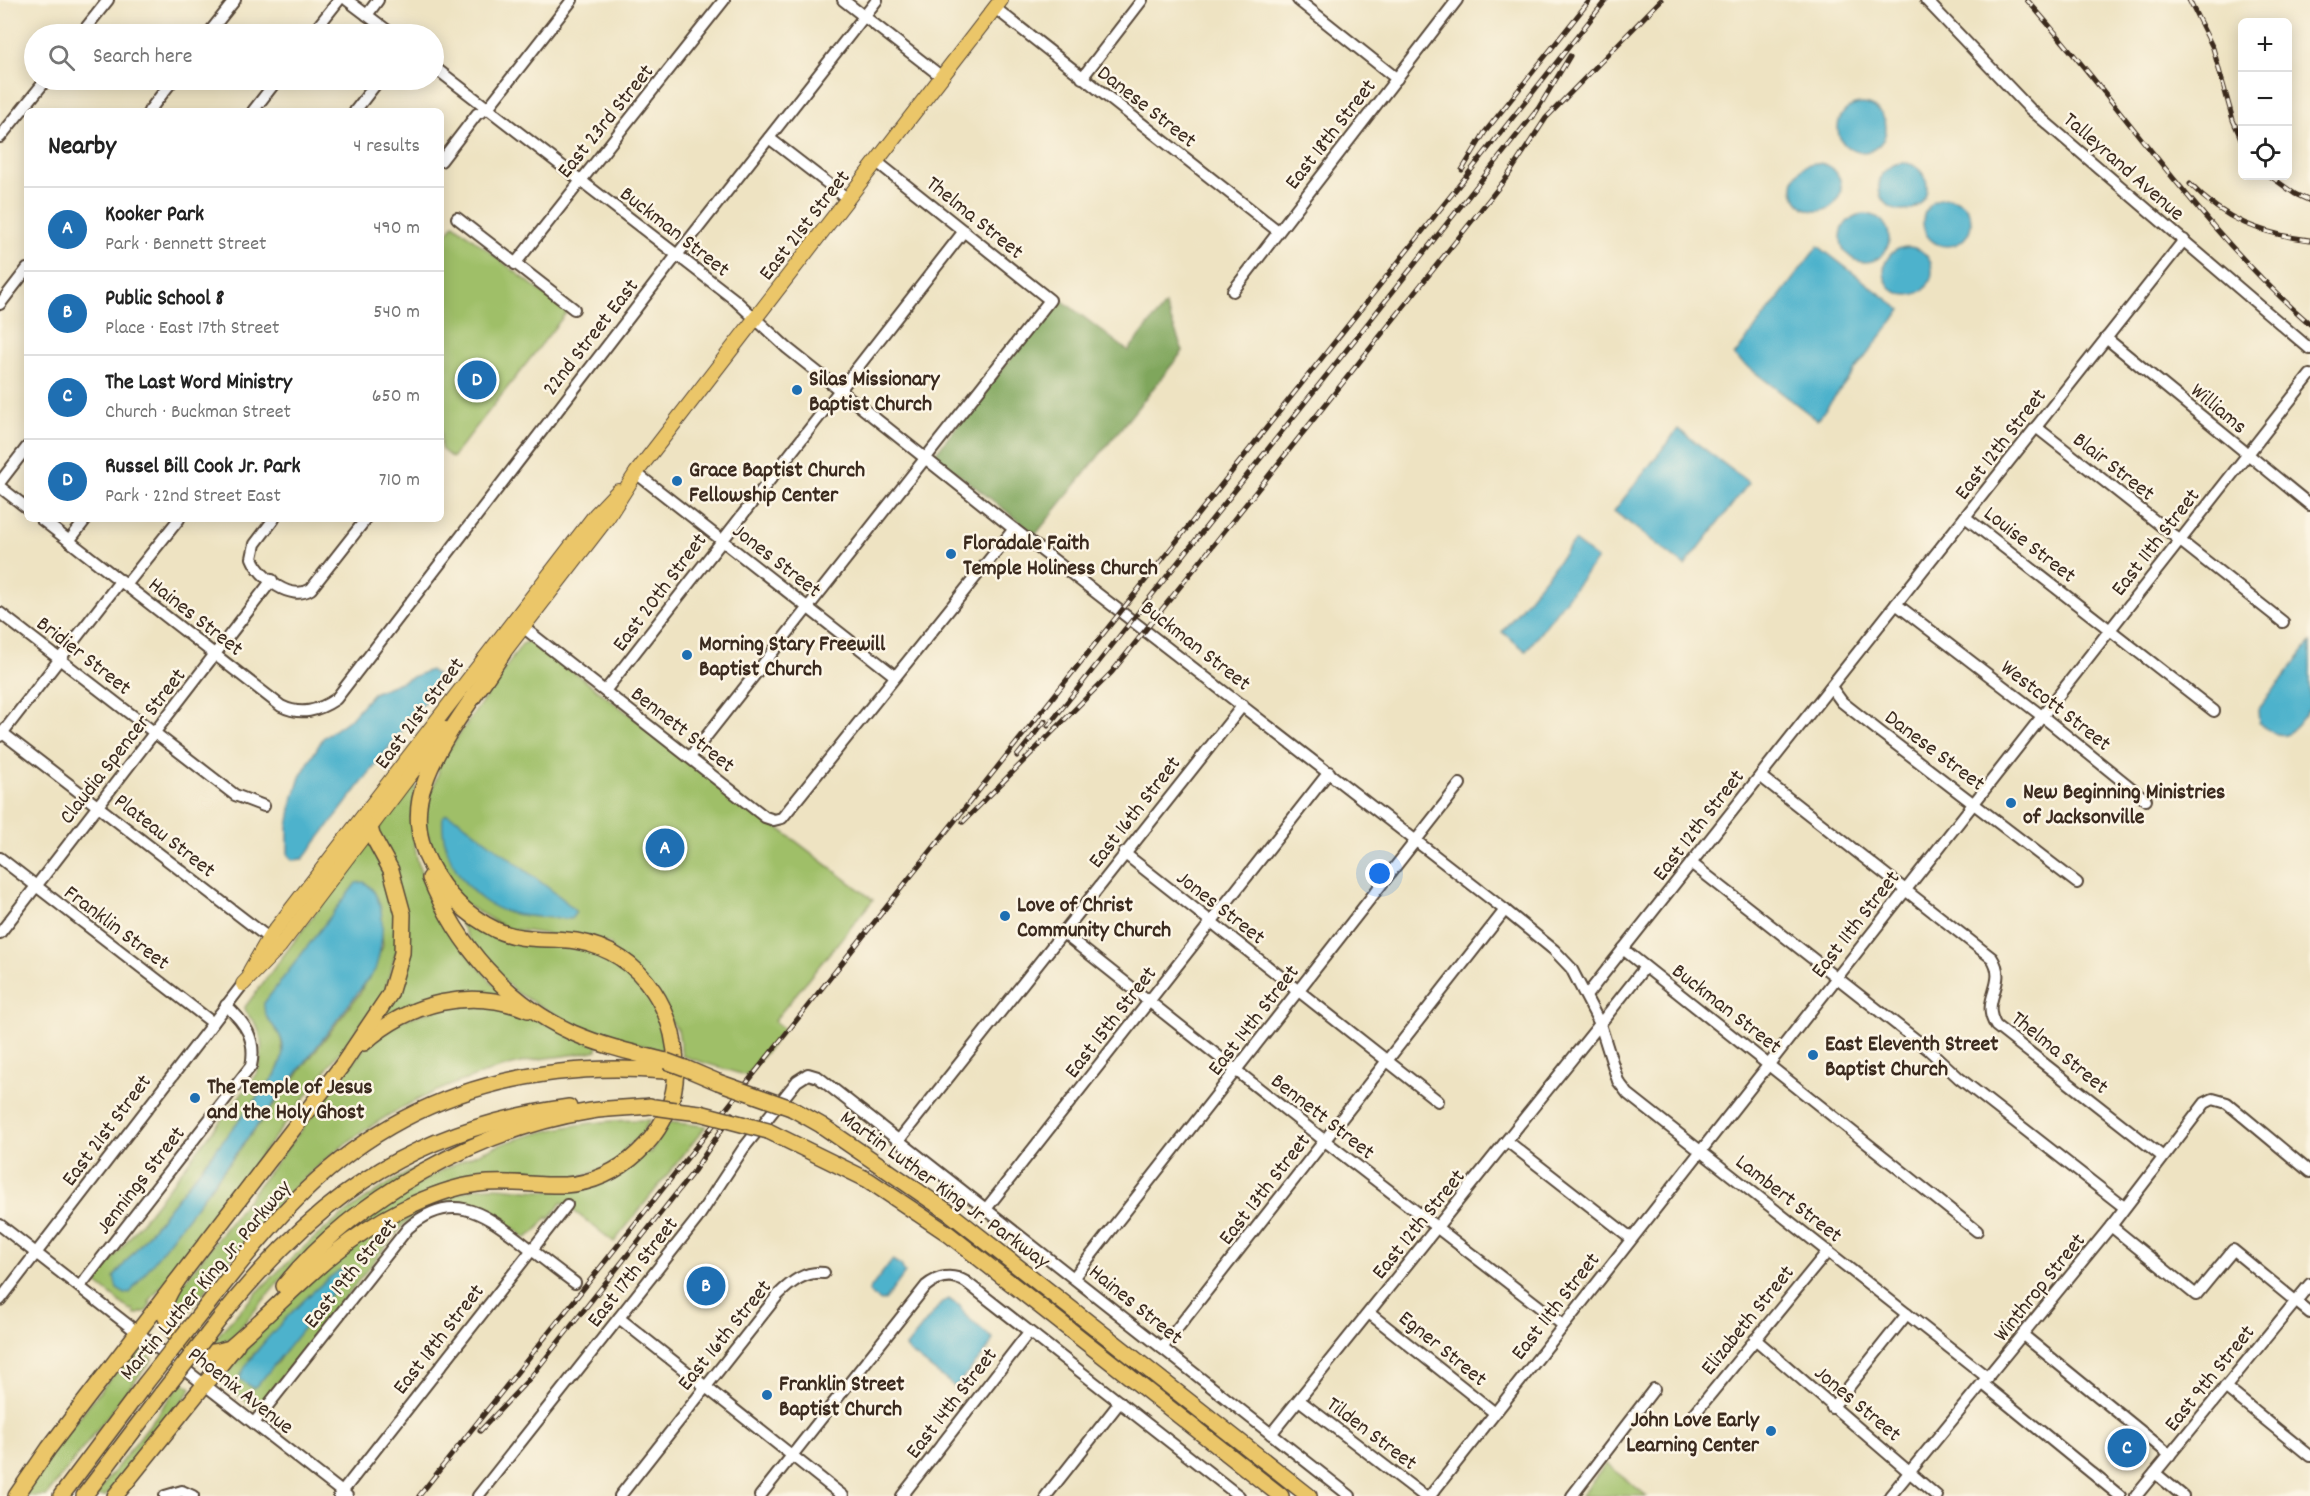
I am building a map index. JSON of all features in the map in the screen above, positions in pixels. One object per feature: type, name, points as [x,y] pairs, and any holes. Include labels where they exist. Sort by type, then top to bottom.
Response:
[{"type":"highway","points":[[503,653],[432,763],[423,785],[419,810],[419,833],[440,902],[462,940],[499,982],[545,1017]]},
{"type":"highway","points":[[16,1496],[49,1448],[343,1064],[390,994],[402,954],[403,914],[399,893],[370,827]]},
{"type":"highway","points":[[177,1281],[166,1300],[166,1317],[176,1335],[187,1345],[208,1353],[230,1348],[330,1255],[396,1213],[448,1191],[479,1184],[562,1185],[596,1178],[633,1158],[667,1115],[674,1088],[676,1050],[662,1002],[648,983],[614,953],[593,945],[516,937],[488,925],[463,909],[435,875],[425,855]]},
{"type":"highway","points":[[343,1064],[383,1027],[421,1007],[480,998],[499,1000],[545,1017],[600,1043],[665,1066]]},
{"type":"highway","name":"Martin Luther King Jr. Parkway","points":[[61,1496],[145,1384],[268,1230],[304,1192],[363,1144],[407,1117],[476,1088],[526,1076],[613,1067],[665,1066],[791,1108],[821,1125],[951,1214],[1309,1496]]},
{"type":"highway","name":"Martin Luther King Jr. Parkway","points":[[84,1496],[258,1272],[298,1232],[347,1190],[392,1162],[439,1140],[507,1117],[576,1106],[652,1107],[700,1113],[768,1131],[868,1180],[947,1233],[1281,1496]]},
{"type":"highway","points":[[115,1496],[297,1269],[323,1243],[370,1207],[422,1174],[485,1142],[542,1122],[591,1111],[652,1107]]},
{"type":"main road","name":"East 21st Street","points":[[243,984],[373,805],[519,624],[596,514],[636,473],[998,4]]},
{"type":"main road","name":"East 21st Street","points":[[274,942],[370,827],[503,653],[519,624]]},
{"type":"street","points":[[89,24],[108,0]]},
{"type":"street","points":[[216,24],[235,0]]},
{"type":"street","points":[[320,24],[339,0]]},
{"type":"street","points":[[347,0],[379,24]]},
{"type":"street","points":[[367,15],[378,0]]},
{"type":"street","points":[[444,157],[477,114],[487,109],[572,0]]},
{"type":"street","name":"East 23rd Street","points":[[515,264],[724,0]]},
{"type":"street","points":[[843,0],[942,77]]},
{"type":"street","name":"22nd Street East","points":[[336,699],[677,255],[877,0]]},
{"type":"street","points":[[1082,78],[1142,0]]},
{"type":"street","points":[[1298,0],[1397,79]]},
{"type":"street","name":"East 18th Street","points":[[1233,291],[1457,0]]},
{"type":"street","name":"Talleyrand Avenue","points":[[1926,0],[2030,109],[2310,349]]},
{"type":"street","name":"Danese Street","points":[[998,4],[1082,78],[1278,231]]},
{"type":"street","name":"Buckman Street","points":[[444,75],[677,255],[838,390],[1014,529],[1505,910],[1560,955],[1578,978],[1586,996]]},
{"type":"street","points":[[0,136],[38,90]]},
{"type":"street","points":[[151,108],[165,90]]},
{"type":"street","points":[[255,108],[269,90]]},
{"type":"street","points":[[358,108],[372,90]]},
{"type":"street","points":[[769,138],[848,199]]},
{"type":"street","name":"Thelma Street","points":[[877,162],[1050,300],[926,459]]},
{"type":"street","points":[[457,218],[574,309]]},
{"type":"street","name":"East 20th Street","points":[[605,691],[964,231]]},
{"type":"street","name":"East 12th Street","points":[[1586,996],[2184,240]]},
{"type":"street","points":[[0,304],[24,273]]},
{"type":"street","name":"Williams","points":[[2106,338],[2310,505]]},
{"type":"street","name":"East 11th Street","points":[[1430,1496],[2310,375]]},
{"type":"street","name":"Blair Street","points":[[2036,427],[2283,622]]},
{"type":"street","points":[[24,451],[0,484],[24,505]]},
{"type":"street","points":[[690,757],[926,459]]},
{"type":"street","name":"Jones Street","points":[[636,473],[896,676]]},
{"type":"street","name":"Louise Street","points":[[1965,517],[2214,711]]},
{"type":"street","name":"Haines Street","points":[[46,522],[289,710],[312,711],[336,699]]},
{"type":"street","points":[[69,541],[84,522]]},
{"type":"street","points":[[1,733],[59,659],[176,522]]},
{"type":"street","points":[[272,522],[252,551],[255,564],[292,594],[311,589],[364,522]]},
{"type":"street","points":[[896,676],[1014,529]]},
{"type":"street","name":"Claudia Spencer Street","points":[[0,933],[272,580]]},
{"type":"street","name":"Westcott Street","points":[[1896,604],[2042,716],[2145,800]]},
{"type":"street","name":"Bridier Street","points":[[0,613],[235,795],[264,806]]},
{"type":"street","name":"Bennett Street","points":[[519,624],[765,817],[774,820],[782,818],[896,676]]},
{"type":"street","name":"Danese Street","points":[[1831,687],[1842,702],[2077,884]]},
{"type":"street","name":"East 16th Street","points":[[899,1140],[1243,705]]},
{"type":"street","name":"Plateau Street","points":[[1,733],[274,942]]},
{"type":"street","name":"East 15th Street","points":[[986,1209],[1329,772]]},
{"type":"street","name":"Thelma Street","points":[[1760,776],[1992,958],[1999,976],[1990,1005],[1996,1026],[2163,1157]]},
{"type":"street","name":"East 14th Street","points":[[1074,1277],[1460,784]]},
{"type":"street","points":[[370,827],[373,805]]},
{"type":"street","name":"Jones Street","points":[[1124,853],[1438,1101]]},
{"type":"street","name":"Franklin Street","points":[[0,858],[213,1023]]},
{"type":"street","points":[[1691,863],[2124,1207]]},
{"type":"street","name":"East 13th Street","points":[[1162,1348],[1505,910]]},
{"type":"street","name":"Bennett Street","points":[[1063,933],[1325,1141],[1563,1325]]},
{"type":"street","name":"Buckman Street","points":[[1623,949],[1977,1231]]},
{"type":"street","name":"East 12th Street","points":[[1271,1434],[1645,967]]},
{"type":"street","name":"East 21st Street","points":[[0,1300],[243,984]]},
{"type":"street","points":[[1586,996],[1599,1024]]},
{"type":"street","name":"Jennings Street","points":[[80,1286],[251,1066],[254,1054],[248,1029],[226,1005]]},
{"type":"street","name":"Lambert Street","points":[[1599,1024],[1618,1081],[1628,1094],[1907,1314],[2120,1496]]},
{"type":"street","name":"Haines Street","points":[[813,1074],[1350,1496]]},
{"type":"street","name":"East 17th Street","points":[[478,1496],[697,1219],[743,1149],[797,1081],[803,1075],[813,1074]]},
{"type":"street","name":"Winthrop Street","points":[[1890,1496],[2111,1226],[2199,1108],[2213,1099],[2227,1103],[2310,1172]]},
{"type":"street","points":[[1507,1141],[1631,1238]]},
{"type":"street","name":"East 18th Street","points":[[342,1495],[567,1205]]},
{"type":"street","name":"East 19th Street","points":[[254,1423],[408,1228],[422,1217],[445,1209],[472,1210],[491,1218],[531,1250]]},
{"type":"street","name":"Phoenix Avenue","points":[[0,1225],[254,1423],[342,1495]]},
{"type":"street","points":[[2111,1226],[2196,1294],[2233,1250],[2310,1312]]},
{"type":"street","points":[[531,1250],[575,1283]]},
{"type":"street","name":"Elizabeth Street","points":[[1695,1413],[1828,1251]]},
{"type":"street","name":"East 16th Street","points":[[620,1496],[786,1287],[809,1273],[824,1273]]},
{"type":"street","points":[[760,1496],[926,1286],[938,1278],[960,1278],[1239,1496]]},
{"type":"street","name":"East 9th Street","points":[[2136,1496],[2310,1284]]},
{"type":"street","name":"Egner Street","points":[[1369,1313],[1495,1413]]},
{"type":"street","points":[[1832,1408],[1907,1314]]},
{"type":"street","points":[[619,1318],[843,1496]]},
{"type":"street","name":"East 14th Street","points":[[902,1496],[1029,1332]]},
{"type":"street","points":[[2023,1335],[2170,1455]]},
{"type":"street","name":"Jones Street","points":[[1755,1339],[1832,1408],[1937,1496]]},
{"type":"street","points":[[2225,1387],[2310,1456]]},
{"type":"street","points":[[1572,1496],[1654,1389]]},
{"type":"street","name":"Tilden Street","points":[[1299,1400],[1424,1496]]},
{"type":"street","points":[[1046,1496],[1120,1402]]},
{"type":"street","points":[[2155,1473],[2183,1496]]},
{"type":"street","points":[[1219,1496],[1226,1486]]},
{"type":"street","points":[[165,1496],[183,1491],[193,1496]]},
{"type":"green space","points":[[454,224],[567,312],[452,458],[444,451],[444,237]]},
{"type":"green space","points":[[1059,298],[1128,351],[1165,305],[1183,351],[1036,534],[934,455]]},
{"type":"green space","points":[[529,641],[537,644],[873,900],[774,1021],[784,1029],[747,1076],[682,1056],[678,1030],[611,948],[611,944],[507,928],[462,903],[434,859],[428,834],[424,834],[427,791],[432,790],[439,771],[436,768],[522,644]]},
{"type":"green space","points":[[413,784],[416,787],[413,818],[415,846],[421,873],[431,898],[461,945],[499,990],[497,996],[386,1019],[382,1016],[405,959],[377,830]]},
{"type":"green space","points":[[369,841],[394,893],[398,946],[384,994],[149,1302],[151,1303],[147,1311],[135,1315],[133,1309],[131,1311],[95,1282],[257,1074],[261,1054],[260,1034],[245,1007]],"holes":[[[374,892],[380,912],[383,946],[360,993],[130,1292],[114,1277],[276,1074],[283,1055],[281,1037]]]},
{"type":"green space","points":[[451,907],[551,943],[596,952],[611,959],[624,968],[646,991],[661,1021],[667,1052],[574,1025],[517,993],[479,957]]},
{"type":"green space","points":[[458,1003],[511,1009],[598,1045],[597,1050],[534,1060],[491,1071],[427,1095],[383,1118],[343,1145],[274,1209],[178,1325],[174,1305],[180,1287],[366,1046],[402,1020]]},
{"type":"green space","points":[[650,1120],[641,1135],[626,1148],[629,1152],[613,1164],[579,1178],[485,1178],[339,1244],[337,1241],[408,1190],[483,1151],[522,1137],[563,1127]]},
{"type":"green space","points":[[668,1122],[706,1126],[614,1242],[562,1202],[549,1219],[547,1217],[535,1232],[526,1238],[495,1216],[468,1204],[454,1202],[439,1205],[422,1212],[404,1224],[256,1409],[222,1382],[225,1369],[229,1372],[278,1313],[306,1286],[367,1237],[400,1217],[435,1201],[481,1187],[539,1191],[557,1189],[582,1180],[645,1150],[650,1153]],"holes":[[[339,1270],[276,1364],[249,1359],[293,1311]]]},
{"type":"green space","points":[[427,1162],[295,1262],[232,1338],[209,1346],[257,1292],[336,1220],[365,1199]]},
{"type":"green space","points":[[136,1350],[141,1350],[152,1359],[46,1496],[22,1496],[51,1452],[129,1355]]},
{"type":"green space","points":[[182,1382],[191,1388],[189,1393],[106,1496],[95,1496]]},
{"type":"green space","points":[[1606,1464],[1647,1496],[1581,1496]]},
{"type":"water","points":[[1857,104],[1867,104],[1879,111],[1886,123],[1886,133],[1879,145],[1867,152],[1857,152],[1842,141],[1838,133],[1838,123],[1849,108]]},
{"type":"water","points":[[1812,163],[1822,163],[1834,170],[1841,182],[1841,192],[1834,204],[1822,211],[1812,211],[1797,200],[1793,192],[1793,182],[1804,167]]},
{"type":"water","points":[[1898,163],[1908,163],[1920,170],[1927,182],[1927,192],[1920,204],[1908,211],[1898,211],[1883,200],[1879,192],[1879,182],[1890,167]]},
{"type":"water","points":[[1942,198],[1952,198],[1964,205],[1971,217],[1971,227],[1964,239],[1952,246],[1942,246],[1927,235],[1923,227],[1923,217],[1934,202]]},
{"type":"water","points":[[1860,214],[1870,214],[1882,221],[1889,233],[1889,243],[1882,255],[1870,262],[1860,262],[1845,251],[1841,243],[1841,233],[1852,218]]},
{"type":"water","points":[[1818,246],[1901,310],[1817,420],[1734,356]]},
{"type":"water","points":[[1903,247],[1913,247],[1925,254],[1932,266],[1932,276],[1925,288],[1913,295],[1903,295],[1888,284],[1884,276],[1884,266],[1895,251]]},
{"type":"water","points":[[1678,429],[1749,483],[1685,566],[1614,511]]},
{"type":"water","points":[[1574,541],[1597,559],[1526,651],[1502,632]]},
{"type":"water","points":[[2310,643],[2310,708],[2288,733],[2275,734],[2259,723],[2258,710]]},
{"type":"water","points":[[430,670],[440,678],[438,684],[303,859],[293,860],[288,855],[288,827],[292,803],[300,777],[323,738],[351,718],[373,693]]},
{"type":"water","points":[[447,814],[459,820],[563,899],[576,912],[571,919],[532,917],[510,913],[495,908],[482,899],[460,876],[452,862],[443,831],[443,816]]},
{"type":"water","points":[[364,882],[378,899],[381,911],[382,936],[375,970],[130,1293],[125,1294],[117,1289],[114,1277],[276,1074],[282,1059],[283,1047],[281,1038],[268,1019],[264,1003],[356,883]]},
{"type":"water","points":[[892,1260],[901,1265],[905,1273],[885,1300],[881,1301],[870,1293],[870,1289]]},
{"type":"water","points":[[344,1268],[346,1275],[258,1385],[253,1388],[240,1379],[254,1354],[285,1319],[320,1286]]},
{"type":"water","points":[[948,1299],[960,1306],[966,1316],[993,1339],[988,1349],[955,1387],[906,1347],[942,1302]]},
{"type":"railway","points":[[1462,170],[1485,132],[1590,0]]},
{"type":"railway","points":[[419,1496],[1606,0]]},
{"type":"railway","points":[[963,822],[1112,672],[1507,177],[1546,118],[1661,0]]},
{"type":"railway","points":[[2027,0],[2198,208],[2234,249],[2310,324]]},
{"type":"railway","points":[[2189,0],[2213,48],[2238,132]]},
{"type":"railway","points":[[1533,117],[1570,56]]},
{"type":"railway","points":[[1048,726],[1537,110]]},
{"type":"railway","points":[[2276,180],[2295,194],[2310,201]]},
{"type":"railway","points":[[2190,184],[2230,216],[2276,234],[2310,240]]},
{"type":"railway","points":[[1017,756],[1045,721]]},
{"type":"railway","points":[[480,1431],[530,1378],[694,1171],[732,1114]]},
{"type":"place","name":"Russel Bill Cook Jr. Park","points":[[477,380]]},
{"type":"place","name":"Silas Missionary Baptist Church","points":[[797,390]]},
{"type":"place","name":"Grace Baptist Church Fellowship Center","points":[[677,481]]},
{"type":"place","name":"Floradale Faith Temple Holiness Church","points":[[951,554]]},
{"type":"place","name":"Morning Stary Freewill Baptist Church","points":[[687,655]]},
{"type":"place","name":"New Beginning Ministries of Jacksonville","points":[[2011,803]]},
{"type":"place","name":"Kooker Park","points":[[665,848]]},
{"type":"place","name":"Love of Christ Community Church","points":[[1005,916]]},
{"type":"place","name":"East Eleventh Street Baptist Church","points":[[1813,1055]]},
{"type":"place","name":"The Temple of Jesus and the Holy Ghost","points":[[195,1098]]},
{"type":"place","name":"Public School 8","points":[[706,1286]]},
{"type":"place","name":"Franklin Street Baptist Church","points":[[767,1395]]},
{"type":"place","name":"John Love Early Learning Center","points":[[1771,1431]]},
{"type":"place","name":"The Last Word Ministry","points":[[2127,1448]]}]
